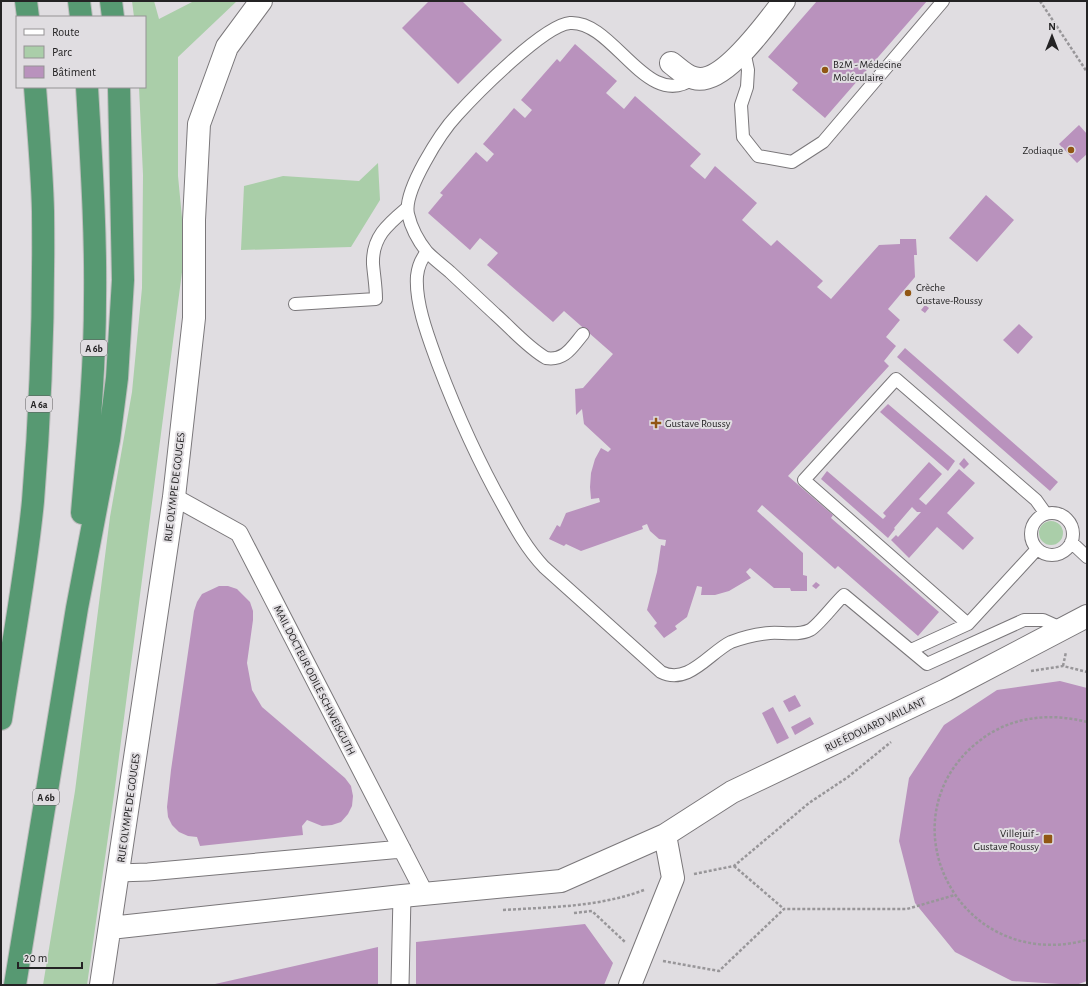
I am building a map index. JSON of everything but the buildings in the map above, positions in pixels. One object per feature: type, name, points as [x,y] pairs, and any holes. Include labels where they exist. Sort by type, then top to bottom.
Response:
[{"type":"highway","points":[[26,1],[28,16]]},
{"type":"highway","points":[[79,1],[81,16]]},
{"type":"highway","points":[[111,1],[113,16]]},
{"type":"highway","name":"A 6a","points":[[1,719],[22,585],[32,502],[38,426],[43,299],[43,210],[35,88]]},
{"type":"highway","name":"A 6b","points":[[15,985],[76,608],[78,558],[93,369],[95,298],[94,208],[87,88]]},
{"type":"highway","points":[[76,608],[109,440],[117,378],[123,280],[119,88]]},
{"type":"street","name":"RUE OLYMPE DE GOUGES","points":[[101,985],[174,498],[194,318],[194,220],[199,124],[227,47],[261,1]]},
{"type":"street","points":[[671,63],[694,78],[705,79],[714,75],[744,52],[784,1]]},
{"type":"street","name":"MAIL DOCTEUR ODILE SCHWEISGUTH","points":[[174,498],[239,533],[425,894]]},
{"type":"street","name":"RUE ÉDOUARD VAILLANT","points":[[110,928],[402,896],[561,882],[664,835],[732,792],[946,690],[1087,616]]},
{"type":"street","points":[[630,985],[673,878],[664,835]]},
{"type":"street","points":[[118,873],[148,872],[402,849]]},
{"type":"street","points":[[400,985],[402,896]]},
{"type":"lane","points":[[744,52],[748,70],[746,87],[741,105],[744,136],[758,156],[792,162],[823,142],[943,1]]},
{"type":"lane","points":[[583,334],[568,352],[561,357],[553,359],[546,358],[427,252],[412,226],[407,208],[410,195],[420,171],[456,115],[512,61],[555,28],[569,23],[591,29],[647,76],[663,85],[676,86],[687,83],[694,78]]},
{"type":"lane","points":[[295,304],[376,299],[373,264],[375,244],[386,225],[407,208]]},
{"type":"lane","points":[[427,252],[419,265],[417,277],[418,292],[426,332],[457,414],[498,497],[529,551],[655,667],[666,674],[681,674],[698,666],[729,643],[741,638],[758,634],[792,633],[810,630],[844,595],[927,664],[1024,620],[1043,620],[1062,629]]},
{"type":"lane","points":[[968,624],[804,480],[896,379],[1036,500],[1046,514]]},
{"type":"lane","points":[[1046,514],[1060,515],[1069,523],[1073,536],[1071,542],[1067,548],[1056,555],[1049,555],[1036,549],[1032,543],[1031,529],[1034,523],[1046,514]]},
{"type":"lane","points":[[1071,542],[1087,557]]},
{"type":"lane","points":[[911,650],[968,624],[1036,549]]},
{"type":"path","points":[[1040,1],[1087,72]]},
{"type":"path","points":[[1087,722],[1055,717],[1030,718],[1012,723],[994,731],[978,741],[965,754],[953,770],[944,786],[938,804],[935,823],[939,861],[945,879],[954,895],[980,923],[997,933],[1032,945],[1052,946],[1087,940]]},
{"type":"path","points":[[734,866],[784,909],[907,909],[954,895]]},
{"type":"path","points":[[574,913],[592,911],[642,958],[719,971],[784,909]]},
{"type":"green space","points":[[132,1],[154,1],[159,19],[194,1],[237,1],[178,57],[178,176],[185,249],[114,795],[87,985],[43,985],[75,791],[110,517],[132,392],[142,288],[143,175],[139,88],[146,88],[146,16],[134,16]]},
{"type":"green space","points":[[378,163],[380,200],[351,247],[241,250],[244,186],[283,176],[359,181]]},
{"type":"green space","points":[[1051,521],[1060,524],[1063,533],[1060,542],[1051,545],[1042,542],[1039,533],[1042,524]]},
{"type":"place","name":"B2M - Médecine Moléculaire","points":[[825,70]]},
{"type":"place","name":"Zodiaque","points":[[1071,150]]},
{"type":"place","name":"Crèche Gustave-Roussy","points":[[908,293]]},
{"type":"place","name":"Gustave Roussy","points":[[656,423]]},
{"type":"place","name":"Villejuif - Gustave Roussy","points":[[1048,839]]}]
